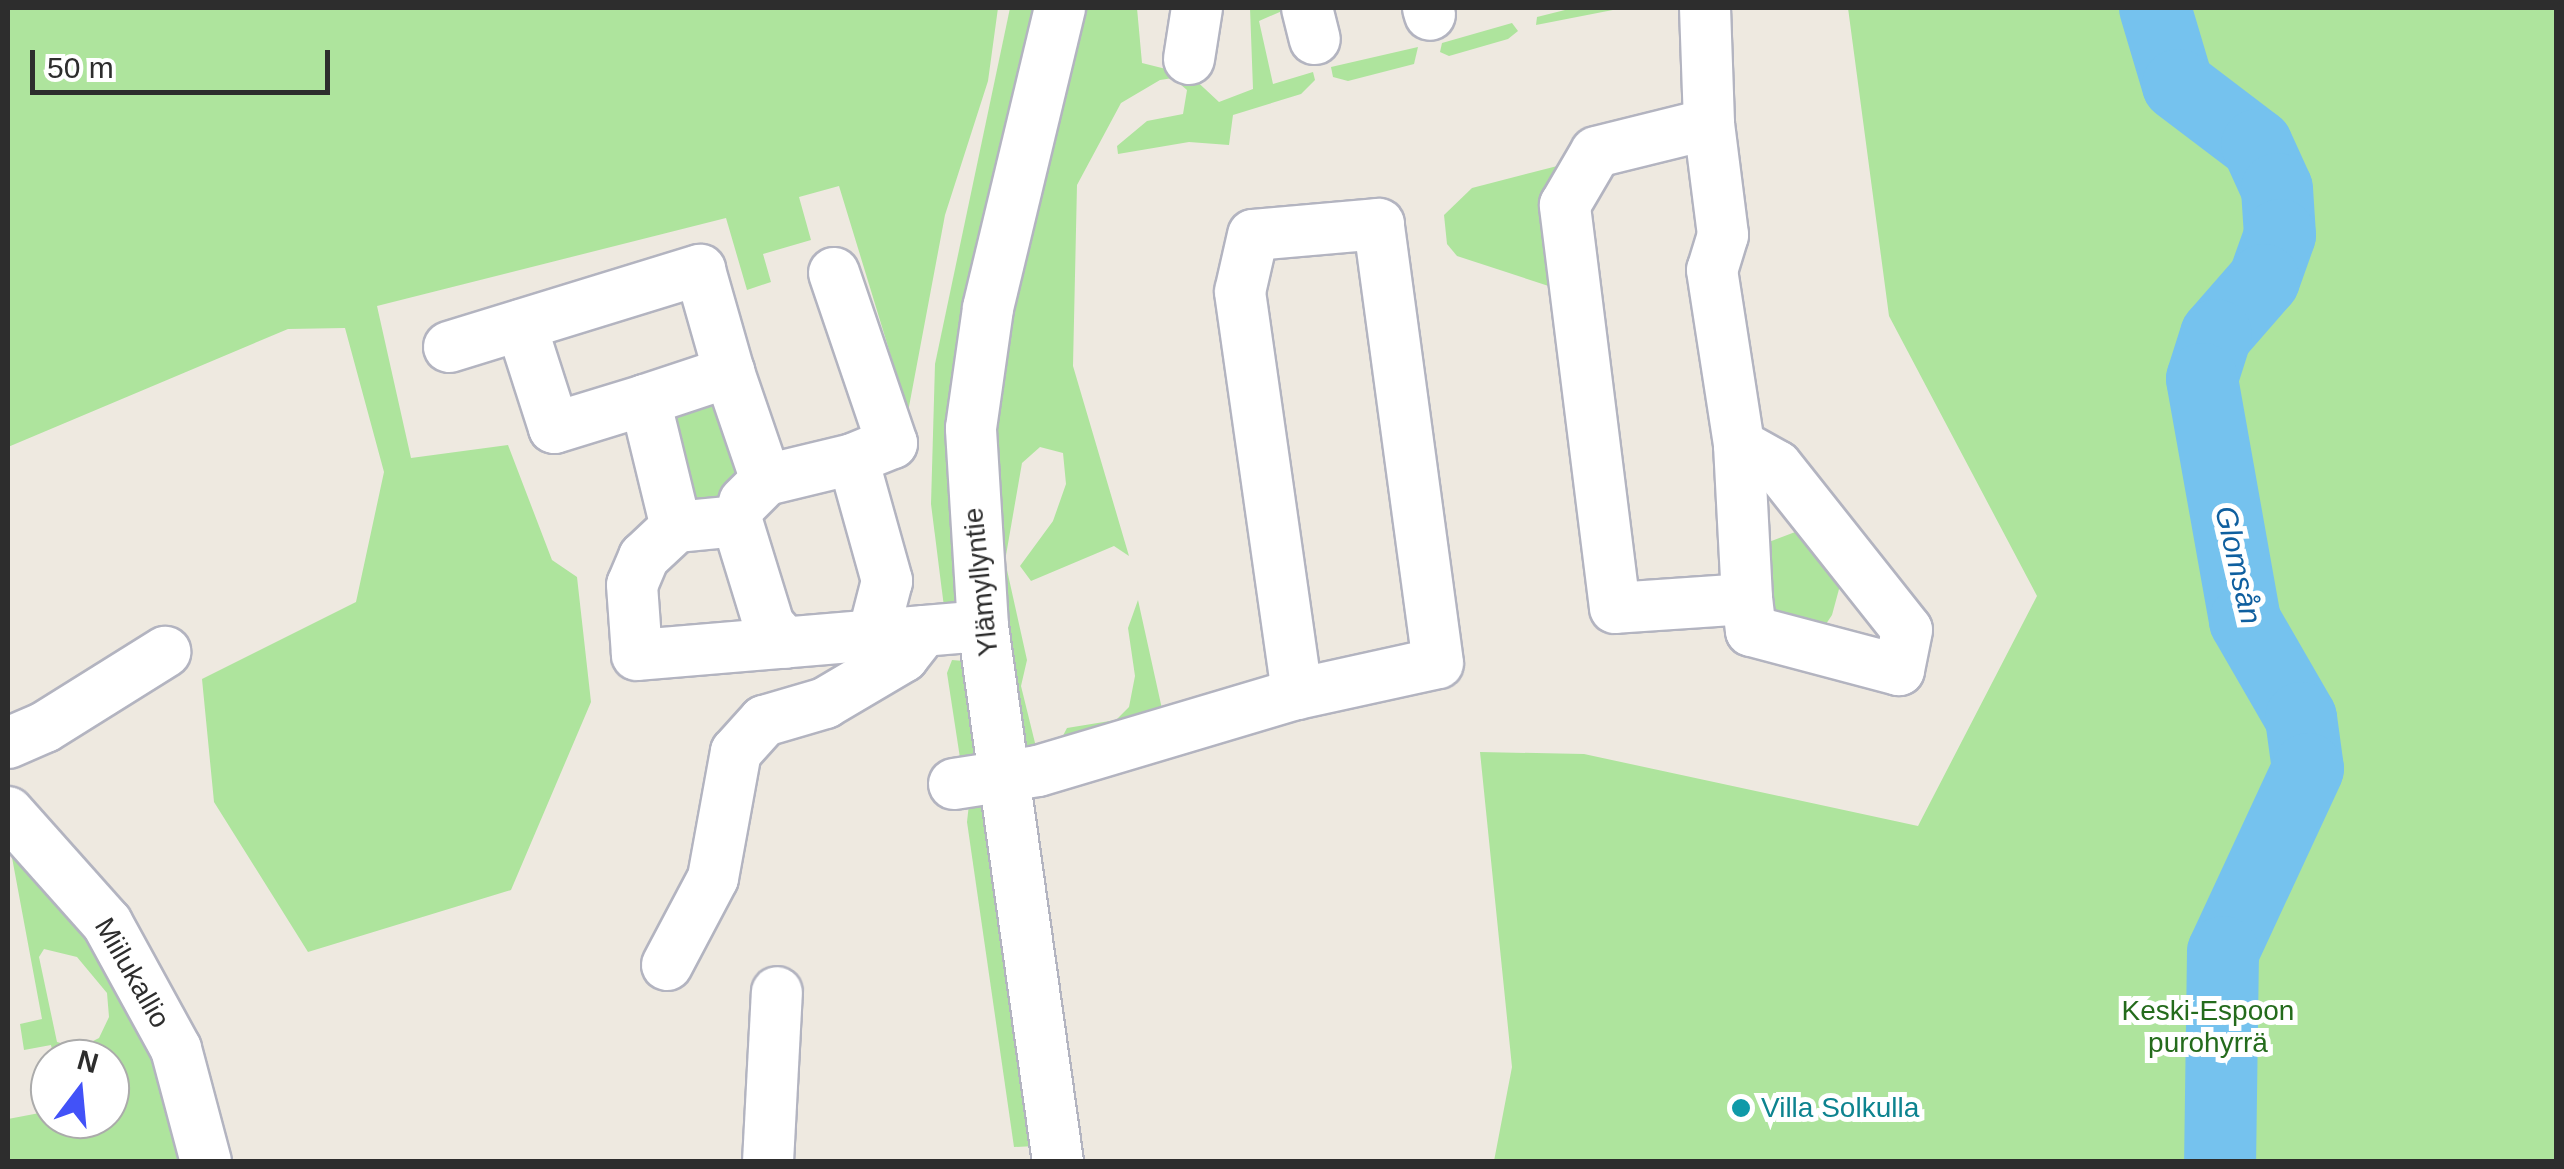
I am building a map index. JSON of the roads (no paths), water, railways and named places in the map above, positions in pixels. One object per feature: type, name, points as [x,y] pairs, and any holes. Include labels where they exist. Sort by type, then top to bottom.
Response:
[{"type":"street","name":"Ylämyllyntie","points":[[1058,1162],[1008,778],[983,626],[973,512],[974,394],[1060,8]]},
{"type":"street","points":[[1189,59],[1197,8]]},
{"type":"street","points":[[1705,8],[1709,124],[1722,235],[1712,270],[1740,445],[1750,630],[1900,670],[1908,630],[1776,466],[1740,445]]},
{"type":"street","points":[[1709,124],[1596,152],[1564,205],[1615,608],[1747,599]]},
{"type":"street","points":[[954,784],[1008,778],[1298,694],[1438,662],[1379,224],[1253,235],[1240,292],[1298,694]]},
{"type":"street","points":[[449,347],[700,270],[766,480]]},
{"type":"street","points":[[785,644],[769,625],[738,521],[744,500],[766,480],[853,459],[892,444],[834,273]]},
{"type":"street","points":[[521,325],[554,428],[729,372]]},
{"type":"street","points":[[644,400],[676,528]]},
{"type":"street","points":[[853,459],[887,581],[872,635]]},
{"type":"street","points":[[738,521],[676,528],[644,557],[632,585],[637,654],[983,626]]},
{"type":"street","points":[[667,965],[713,878],[736,752],[764,721],[825,703],[904,656],[923,631]]},
{"type":"street","points":[[8,743],[45,727],[165,652]]},
{"type":"street","name":"Miilukallio","points":[[8,812],[107,923],[176,1049],[206,1162]]},
{"type":"street","points":[[768,1162],[776,992]]},
{"type":"waterway","name":"Glomsån","points":[[2155,8],[2178,85],[2257,145],[2277,189],[2280,235],[2264,280],[2216,335],[2202,379],[2245,621],[2301,718],[2308,769],[2223,952],[2220,1162]]},
{"type":"place","name":"Villa Solkulla","points":[[1741,1108]]},
{"type":"park label","name":"Keski-Espoon purohyrrä","points":[[2208,1027]]}]
